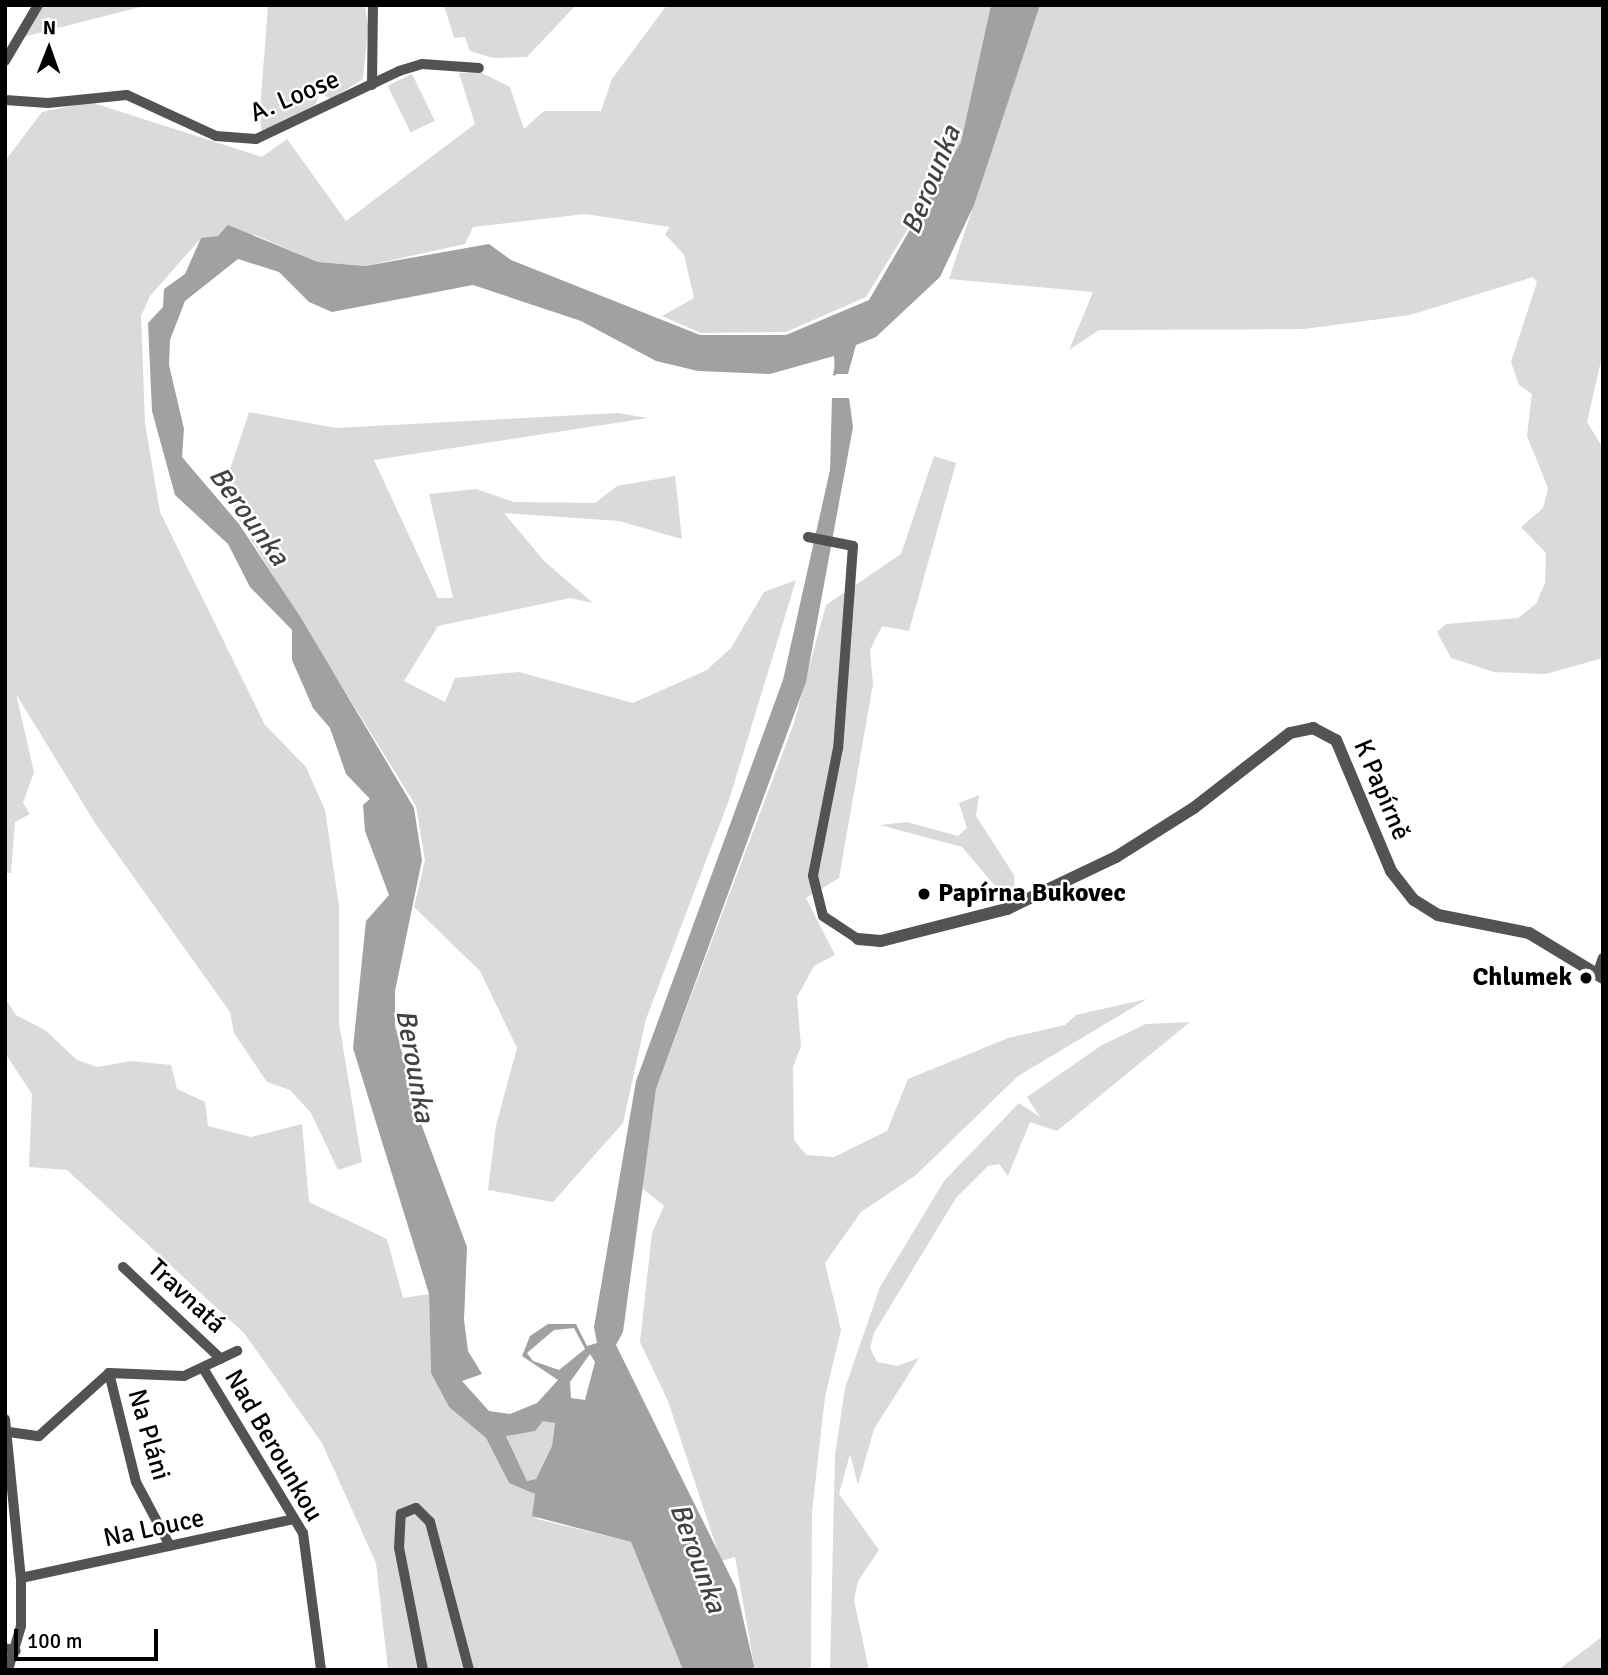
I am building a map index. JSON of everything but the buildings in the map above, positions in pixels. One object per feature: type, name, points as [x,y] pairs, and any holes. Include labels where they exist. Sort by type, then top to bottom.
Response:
[{"type":"street","points":[[5,61],[38,5]]},
{"type":"street","points":[[372,85],[373,5]]},
{"type":"street","name":"A. Loose","points":[[5,100],[48,103],[127,95],[216,136],[245,139],[286,129],[372,85],[422,64],[479,68]]},
{"type":"street","points":[[808,537],[842,541],[853,546],[840,718],[813,885],[823,916],[858,939]]},
{"type":"street","name":"K Papírně","points":[[858,939],[881,941],[1007,909],[1116,856],[1195,807],[1290,733],[1313,728],[1336,740],[1391,871],[1414,900],[1438,915],[1529,933],[1600,976]]},
{"type":"street","points":[[1600,976],[1603,958]]},
{"type":"street","name":"Travnatá","points":[[123,1267],[221,1359]]},
{"type":"street","points":[[9,1432],[39,1436],[109,1373],[184,1376],[237,1351]]},
{"type":"street","name":"Nad Berounkou","points":[[203,1368],[303,1533],[321,1670]]},
{"type":"street","name":"Na Pláni","points":[[109,1373],[136,1482],[170,1546]]},
{"type":"street","points":[[5,1419],[9,1432],[21,1578],[8,1670]]},
{"type":"street","points":[[423,1670],[399,1548],[401,1514],[416,1508],[430,1522],[469,1670]]},
{"type":"street","name":"Na Louce","points":[[21,1578],[295,1519]]},
{"type":"shaded area","points":[[42,5],[148,5],[23,37]]},
{"type":"shaded area","points":[[268,5],[365,5],[368,27],[363,79],[331,99],[320,93],[315,105],[266,131],[261,130],[261,97]]},
{"type":"shaded area","points":[[444,5],[576,5],[527,57],[493,58],[470,51],[465,37],[454,38]]},
{"type":"shaded area","points":[[667,5],[991,5],[961,142],[866,297],[786,332],[701,333],[662,316],[694,298],[684,255],[665,234],[670,227],[585,214],[473,227],[465,244],[365,266],[318,262],[255,235],[201,238],[150,296],[141,316],[145,423],[160,512],[265,725],[306,767],[325,810],[339,906],[339,1023],[362,1162],[338,1170],[311,1113],[290,1090],[267,1082],[234,1033],[230,1012],[95,823],[16,694],[34,772],[23,803],[30,814],[15,822],[11,873],[5,873],[5,161],[42,112],[90,102],[262,157],[287,139],[346,221],[475,124],[459,73],[480,72],[510,87],[524,129],[544,111],[601,111],[612,79]]},
{"type":"shaded area","points":[[1040,5],[1603,5],[1603,352],[1587,422],[1603,448],[1603,658],[1546,674],[1494,672],[1451,658],[1437,632],[1446,624],[1518,618],[1536,604],[1545,583],[1546,553],[1521,527],[1543,508],[1548,488],[1527,436],[1532,394],[1519,385],[1511,362],[1537,282],[1533,277],[1410,315],[1304,329],[1099,330],[1069,350],[1093,292],[949,279]]},
{"type":"shaded area","points":[[412,74],[435,121],[411,133],[388,86]]},
{"type":"shaded area","points":[[249,412],[336,428],[618,413],[648,418],[374,460],[438,598],[453,598],[429,494],[476,489],[514,502],[595,503],[617,486],[675,476],[682,539],[619,521],[504,513],[544,561],[593,603],[570,598],[438,626],[404,681],[445,702],[455,678],[519,672],[633,703],[707,670],[731,648],[764,592],[796,580],[729,800],[646,1019],[623,1123],[553,1202],[488,1190],[496,1125],[517,1048],[480,971],[414,907],[425,860],[416,806],[239,520],[225,484]]},
{"type":"shaded area","points":[[934,456],[956,463],[909,631],[882,626],[870,650],[873,684],[839,878],[806,898],[835,955],[814,966],[797,997],[801,1046],[793,1067],[794,1140],[806,1155],[834,1157],[887,1131],[908,1079],[1008,1038],[1065,1025],[1076,1015],[1147,999],[1018,1076],[916,1175],[861,1212],[825,1263],[841,1330],[825,1397],[812,1512],[811,1670],[755,1670],[735,1557],[721,1561],[668,1401],[640,1342],[652,1233],[664,1206],[642,1188],[656,1089],[794,723],[826,605],[901,554]]},
{"type":"shaded area","points":[[979,795],[976,816],[1014,875],[1015,897],[1002,894],[962,847],[880,825],[907,822],[958,836],[967,828],[959,803]]},
{"type":"shaded area","points":[[5,998],[16,1015],[45,1030],[77,1060],[97,1067],[131,1061],[171,1065],[177,1089],[205,1102],[208,1126],[251,1137],[302,1124],[309,1202],[387,1239],[403,1298],[429,1294],[431,1373],[449,1407],[486,1438],[509,1483],[535,1494],[537,1519],[631,1542],[683,1670],[388,1670],[376,1563],[322,1443],[244,1333],[67,1170],[29,1167],[32,1094],[5,1053]]},
{"type":"shaded area","points":[[1190,1022],[1057,1131],[1030,1122],[1008,1176],[999,1164],[988,1166],[956,1198],[874,1333],[870,1348],[877,1362],[897,1366],[919,1358],[874,1429],[858,1485],[850,1454],[839,1494],[879,1550],[858,1581],[854,1600],[869,1670],[830,1670],[835,1455],[845,1388],[880,1287],[944,1181],[1019,1103],[1040,1117],[1027,1097],[1102,1045],[1146,1024]]},
{"type":"shaded area","points":[[543,1420],[555,1423],[552,1446],[536,1479],[527,1481],[506,1435],[535,1431]]},
{"type":"shaded area","points":[[1603,1636],[1603,1670],[1558,1670]]},
{"type":"water","name":"Berounka","points":[[991,5],[1040,5],[974,205],[940,277],[876,337],[856,345],[848,374],[835,374],[834,356],[770,374],[698,371],[656,361],[581,321],[473,285],[332,312],[309,302],[279,272],[238,259],[185,301],[170,340],[169,365],[184,429],[182,457],[239,524],[301,618],[414,808],[422,860],[395,991],[395,1025],[419,1118],[467,1247],[464,1320],[468,1351],[482,1374],[462,1381],[489,1411],[510,1414],[537,1403],[558,1380],[522,1356],[530,1336],[548,1324],[576,1324],[587,1346],[597,1343],[594,1327],[636,1081],[783,680],[830,470],[832,398],[849,398],[853,427],[806,682],[656,1089],[623,1332],[616,1345],[736,1588],[755,1670],[683,1670],[631,1542],[532,1516],[535,1494],[509,1483],[486,1438],[449,1407],[431,1373],[429,1294],[353,1048],[366,921],[389,895],[365,831],[363,805],[370,799],[346,774],[330,728],[313,708],[292,660],[292,630],[250,587],[228,544],[175,495],[152,411],[148,323],[163,307],[164,289],[185,274],[201,238],[218,236],[228,225],[318,262],[365,266],[489,244],[511,260],[700,335],[786,335],[869,300],[961,142]],"holes":[[[574,1328],[585,1349],[559,1370],[533,1361],[527,1353],[554,1330]],[[590,1354],[595,1362],[585,1400],[571,1398],[570,1382]],[[543,1421],[555,1423],[552,1446],[536,1479],[527,1481],[506,1436],[535,1431]]]},
{"type":"waterway","points":[[834,374],[838,357]]},
{"type":"place","name":"Papírna Bukovec","points":[[924,894]]},
{"type":"place","name":"Chlumek","points":[[1586,978]]}]
